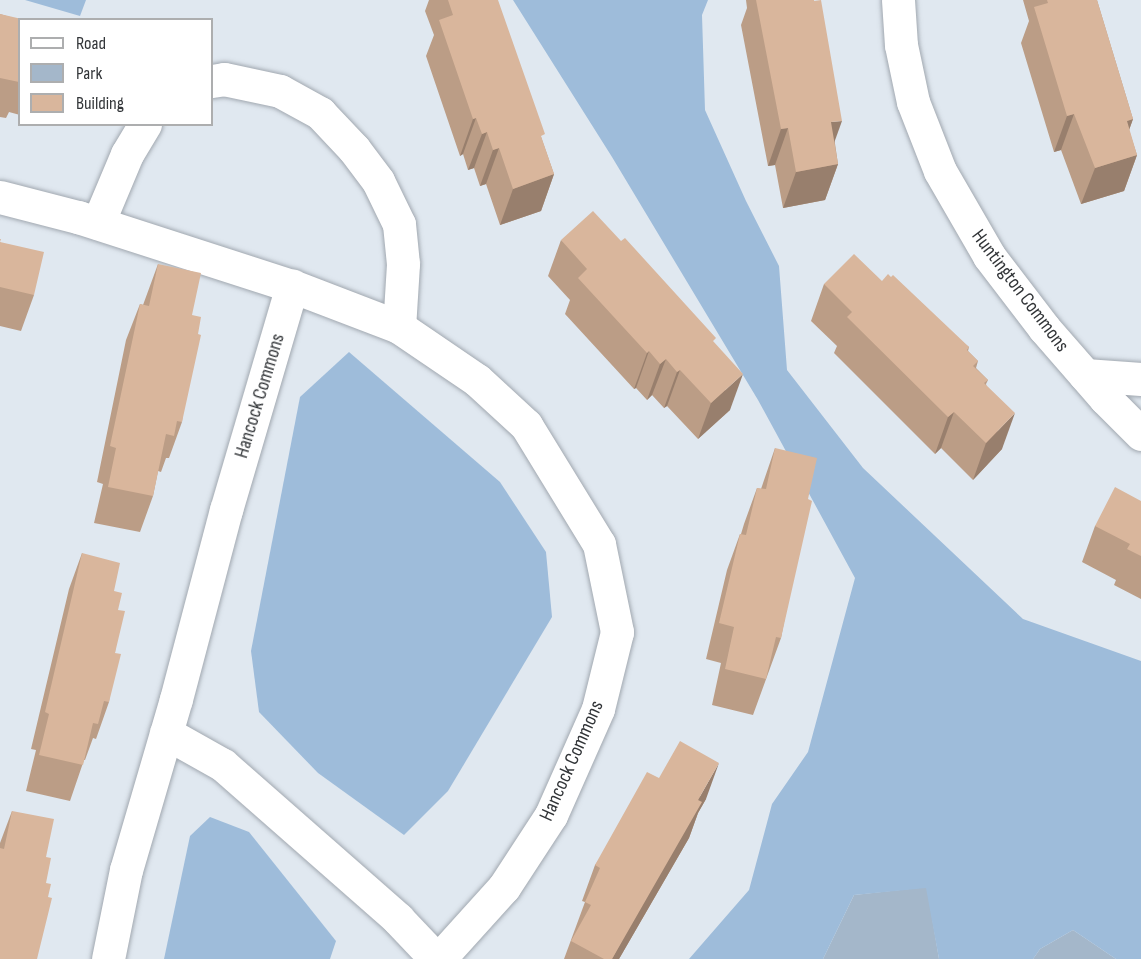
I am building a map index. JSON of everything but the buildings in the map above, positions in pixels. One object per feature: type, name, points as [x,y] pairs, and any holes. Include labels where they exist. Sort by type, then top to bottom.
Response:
[{"type":"street","name":"Huntington Commons","points":[[898,0],[901,45],[913,102],[940,171],[989,256],[1044,328],[1141,434]]},
{"type":"street","points":[[213,81],[224,79],[280,91],[320,114],[354,149],[378,182],[399,224],[403,264],[399,327]]},
{"type":"street","points":[[98,224],[128,154],[144,126]]},
{"type":"street","name":"Hancock Commons","points":[[0,197],[98,224],[292,286],[399,327],[477,380],[526,425],[599,544],[617,632],[598,709],[551,815],[504,887],[438,959]]},
{"type":"street","name":"Hancock Commons","points":[[108,959],[126,870],[166,733],[226,510],[292,286]]},
{"type":"street","points":[[1085,375],[1141,379]]},
{"type":"street","points":[[166,733],[223,765],[398,919],[438,959]]},
{"type":"green space","points":[[927,887],[939,959],[823,959],[854,895]]},
{"type":"green space","points":[[1073,930],[1116,959],[1033,959],[1040,949]]},
{"type":"shaded area","points":[[25,0],[86,0],[80,16]]},
{"type":"shaded area","points":[[513,0],[708,0],[702,15],[705,110],[746,201],[779,266],[787,370],[863,468],[1023,619],[1141,661],[1141,959],[1116,959],[1073,930],[1040,949],[1033,959],[939,959],[926,888],[854,895],[823,959],[689,959],[749,890],[772,804],[808,752],[855,578],[758,400],[612,157]]},
{"type":"shaded area","points":[[349,352],[500,482],[546,552],[552,617],[448,791],[404,835],[318,773],[259,712],[251,651],[300,397]]},
{"type":"shaded area","points":[[210,817],[249,832],[336,941],[330,959],[164,959],[190,836]]}]
